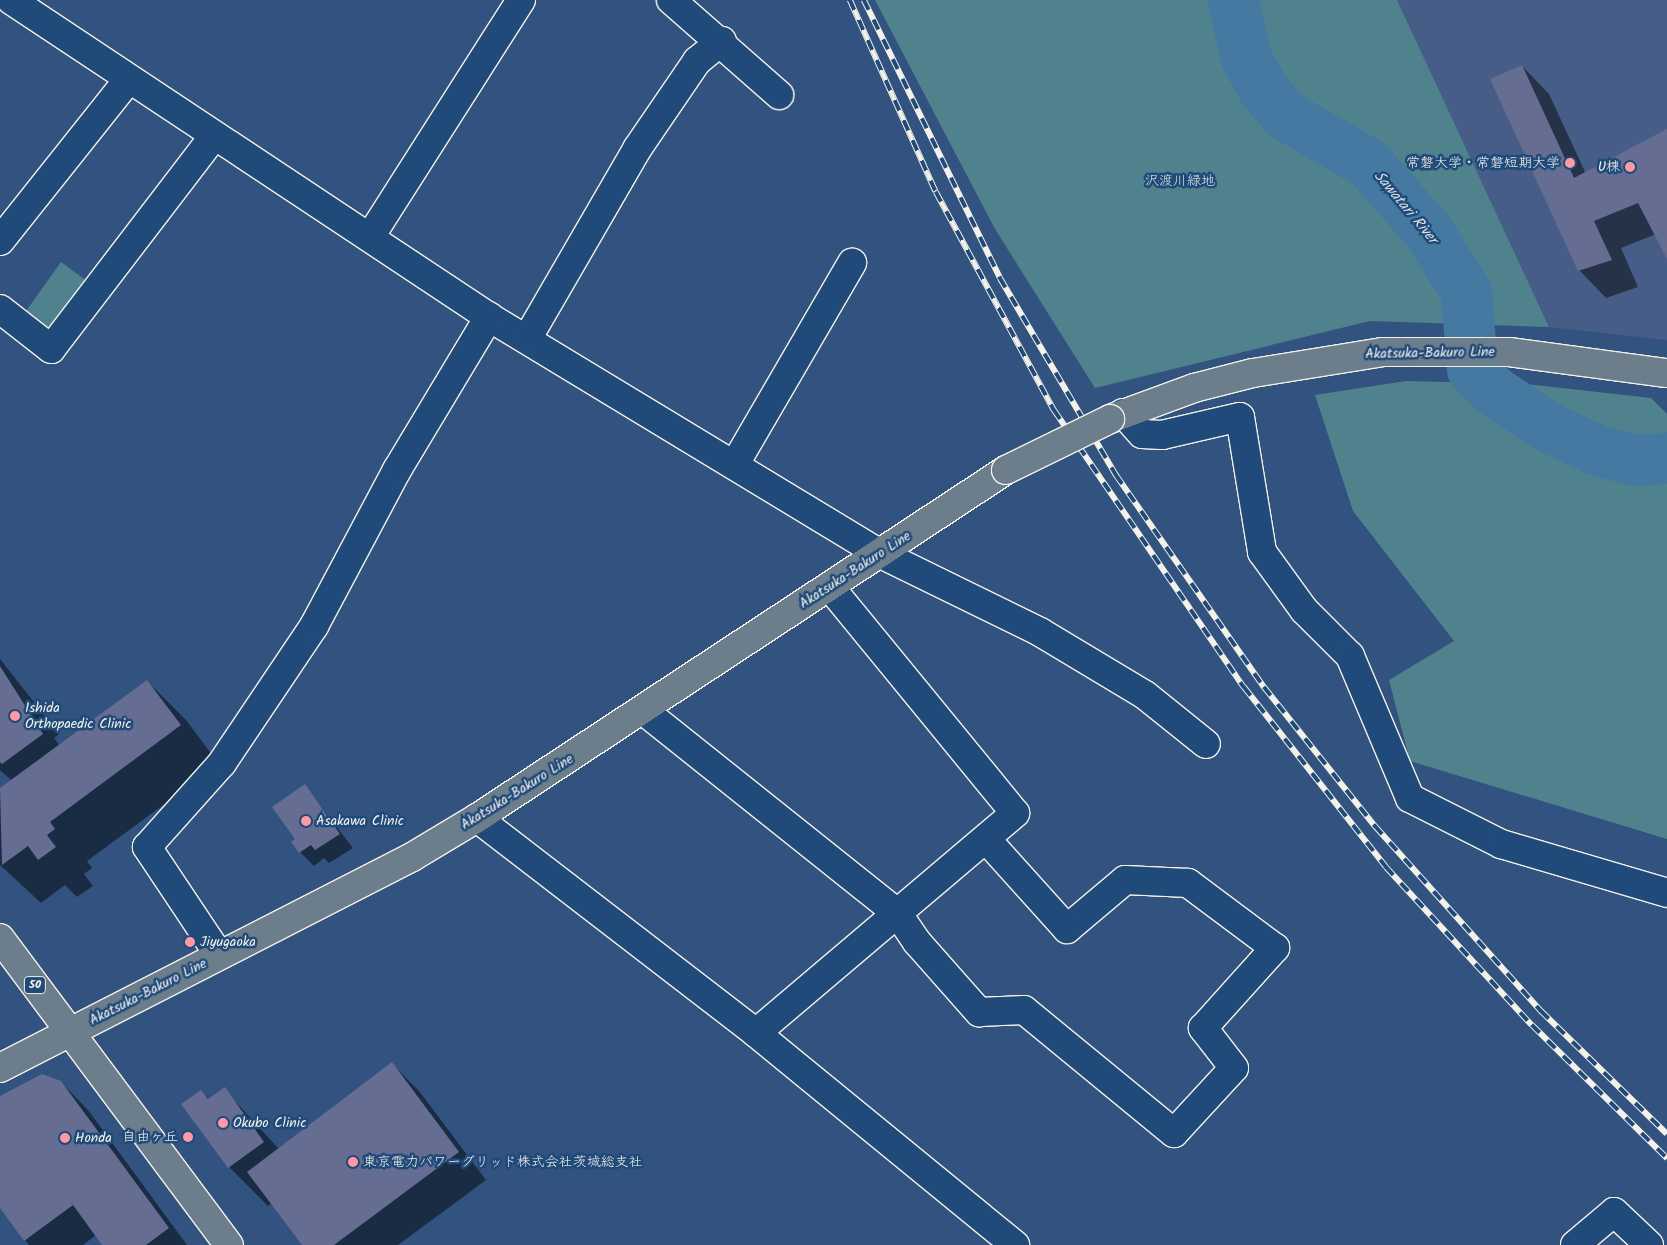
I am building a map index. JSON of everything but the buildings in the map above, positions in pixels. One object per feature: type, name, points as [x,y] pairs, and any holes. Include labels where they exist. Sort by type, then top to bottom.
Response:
[{"type":"main road","name":"Akatsuka-Bakuro Line","points":[[0,1068],[219,955],[477,818],[644,711],[829,586],[881,554],[1006,470],[1116,416],[1253,373],[1382,352],[1509,352],[1667,373]]},
{"type":"main road","name":"50","points":[[0,938],[229,1245]]},
{"type":"street","points":[[12,0],[213,137],[489,317],[881,554],[1040,632],[1146,696],[1206,744]]},
{"type":"street","points":[[370,238],[521,0]]},
{"type":"street","points":[[671,0],[722,42],[779,94]]},
{"type":"street","points":[[526,339],[637,149],[697,61],[722,42]]},
{"type":"street","points":[[0,241],[128,80]]},
{"type":"street","points":[[0,309],[52,349],[213,137]]},
{"type":"street","points":[[735,464],[852,263]]},
{"type":"street","points":[[219,955],[147,848],[222,763],[314,626],[397,470],[489,317]]},
{"type":"street","points":[[1116,416],[1142,434],[1162,435],[1240,417],[1262,552],[1304,610],[1350,656],[1410,798],[1501,844],[1667,893]]},
{"type":"street","points":[[756,1033],[1016,813],[829,586]]},
{"type":"street","points":[[644,711],[898,914],[917,942],[979,1012],[1024,1010],[1174,1133],[1234,1068],[1202,1028],[1275,948],[1188,883],[1125,880],[1067,929],[986,839]]},
{"type":"street","points":[[477,818],[756,1033],[1015,1245]]},
{"type":"street","points":[[1575,1245],[1614,1212],[1648,1245]]},
{"type":"shaded area","name":"常磐大学・常磐短期大学","points":[[1397,0],[1667,0],[1667,340],[1549,327]]},
{"type":"green space","name":"沢渡川緑地","points":[[875,0],[1397,0],[1549,327],[1370,321],[1095,388],[995,229]]},
{"type":"green space","points":[[61,262],[91,284],[50,340],[21,318]]},
{"type":"green space","points":[[1406,381],[1526,384],[1651,398],[1667,414],[1667,839],[1410,761],[1389,680],[1454,641],[1353,511],[1315,395]]},
{"type":"waterway","name":"Sawatari River","points":[[1233,0],[1246,58],[1264,90],[1285,115],[1368,163],[1428,231],[1466,292],[1472,369],[1494,391],[1550,428],[1597,450],[1635,460],[1667,458]]},
{"type":"railway","points":[[850,0],[936,192],[1054,410],[1244,687],[1386,867],[1532,1025],[1667,1158]]},
{"type":"railway","points":[[864,0],[1000,278],[1116,475],[1264,687],[1375,826],[1541,1011],[1667,1134]]},
{"type":"place","name":"常磐大学・常磐短期大学","points":[[1570,163]]},
{"type":"place","name":"U棟","points":[[1630,167]]},
{"type":"place","name":"Ishida Orthopaedic Clinic","points":[[15,716]]},
{"type":"place","name":"Asakawa Clinic","points":[[306,821]]},
{"type":"place","name":"Jiyugaoka","points":[[190,942]]},
{"type":"place","name":"Okubo Clinic","points":[[223,1123]]},
{"type":"place","name":"自由ヶ丘","points":[[188,1137]]},
{"type":"place","name":"Honda","points":[[65,1138]]},
{"type":"place","name":"東京電力パワーグリッド株式会社茨城総支社","points":[[353,1162]]}]
